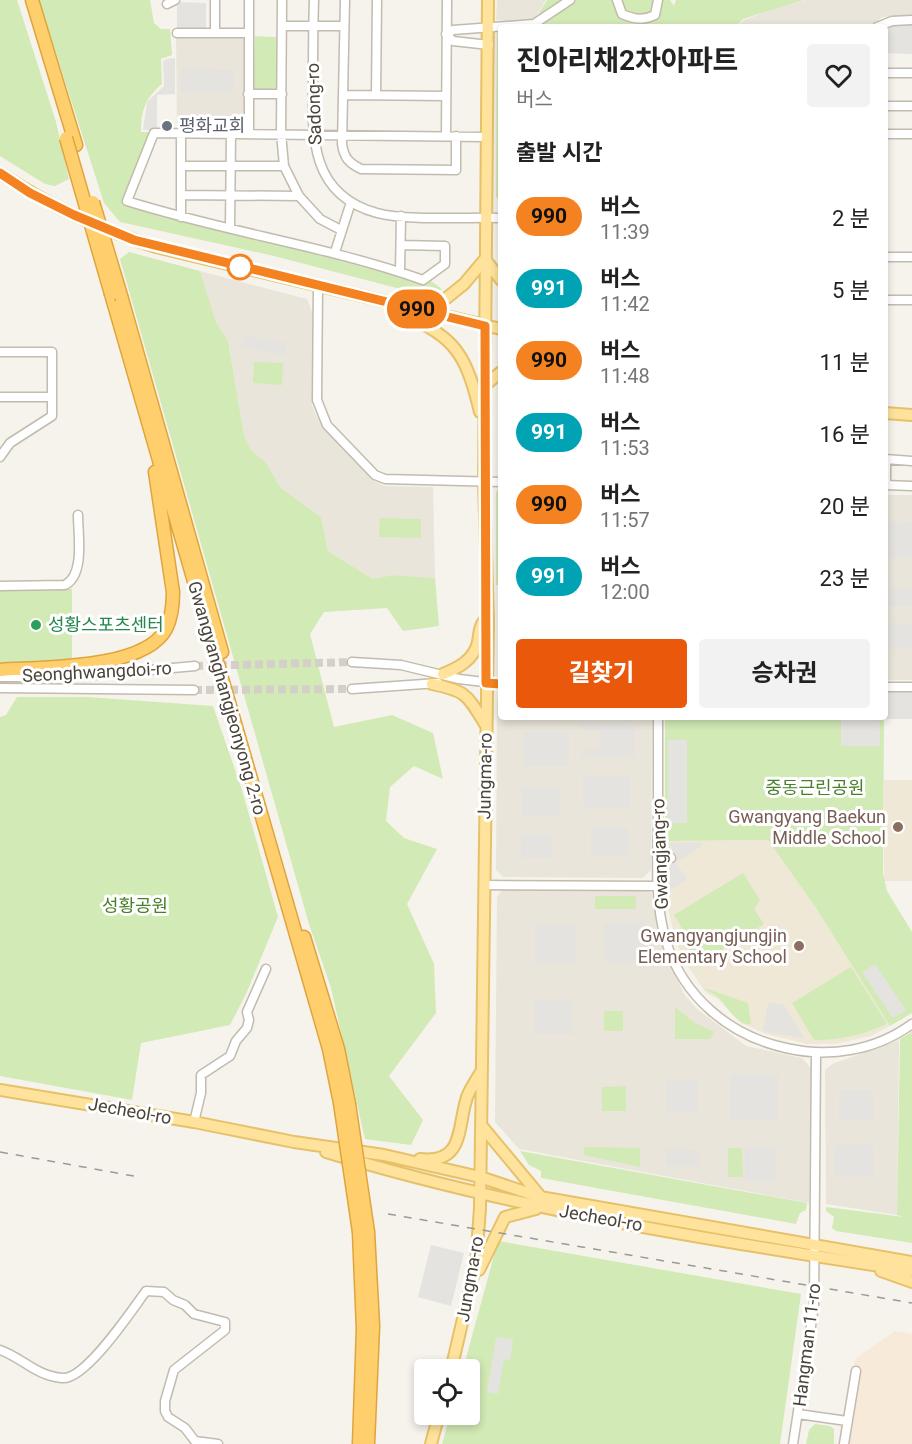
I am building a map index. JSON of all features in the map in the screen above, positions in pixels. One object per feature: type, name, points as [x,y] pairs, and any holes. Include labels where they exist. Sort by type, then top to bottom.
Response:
[{"type":"highway","points":[[24,0],[71,141]]},
{"type":"highway","points":[[32,0],[117,296]]},
{"type":"highway","name":"Gwangyanghangjeonyong 2-ro","points":[[117,296],[147,421],[345,1103]]},
{"type":"highway","name":"Gwangyanghangjeonyong 2-ro","points":[[117,296],[335,1038],[345,1103]]},
{"type":"highway","points":[[0,670],[80,666],[99,662],[149,646],[166,630],[172,612],[173,592],[147,421]]},
{"type":"highway","points":[[345,1103],[373,1326],[368,1444]]},
{"type":"highway","points":[[359,1444],[363,1329],[363,1232]]},
{"type":"main road","name":"Jungma-ro","points":[[453,1359],[478,1247],[480,1194],[488,616],[484,386],[488,0]]},
{"type":"main road","points":[[0,173],[30,193],[112,233],[156,247],[498,328]]},
{"type":"main road","points":[[429,312],[464,284],[485,258],[498,276]]},
{"type":"main road","points":[[372,298],[433,328],[458,350],[472,379],[484,428]]},
{"type":"main road","points":[[484,386],[498,374]]},
{"type":"main road","points":[[888,413],[912,416]]},
{"type":"main road","points":[[443,674],[469,660],[478,645],[479,626],[488,616]]},
{"type":"main road","points":[[432,684],[458,689],[477,707],[486,727]]},
{"type":"main road","points":[[384,1155],[428,1160],[446,1156],[455,1149],[467,1096],[481,1072]]},
{"type":"main road","name":"Jecheol-ro","points":[[0,1090],[194,1122],[294,1142],[384,1155],[480,1177],[540,1202]]},
{"type":"main road","points":[[469,1293],[505,1216],[540,1202],[481,1125]]},
{"type":"main road","name":"Jecheol-ro","points":[[294,1142],[384,1170],[480,1194],[540,1202],[859,1258],[912,1262]]},
{"type":"main road","points":[[859,1258],[912,1256]]},
{"type":"main road","points":[[859,1258],[912,1282]]},
{"type":"main road","name":"Jecheol-ro","points":[[859,1258],[912,1271]]},
{"type":"main road","points":[[431,1444],[436,1425]]},
{"type":"street","points":[[215,0],[215,33]]},
{"type":"street","points":[[249,0],[249,132]]},
{"type":"street","points":[[282,0],[281,133],[284,166],[299,195],[320,219],[341,230]]},
{"type":"street","name":"Sadong-ro","points":[[314,0],[312,134],[319,162],[332,185],[351,202],[379,214],[498,218]]},
{"type":"street","points":[[345,0],[342,135],[343,153],[350,163],[361,169],[456,170],[456,136]]},
{"type":"street","points":[[376,95],[377,0]]},
{"type":"street","points":[[446,136],[447,0]]},
{"type":"street","points":[[511,24],[534,24],[570,0]]},
{"type":"street","points":[[616,0],[622,14],[632,18],[646,19],[655,15],[658,0]]},
{"type":"street","points":[[884,24],[892,21],[912,20]]},
{"type":"street","points":[[207,22],[215,33]]},
{"type":"street","points":[[282,26],[344,26]]},
{"type":"street","points":[[446,34],[453,30],[498,26]]},
{"type":"street","points":[[177,33],[248,33]]},
{"type":"street","points":[[446,34],[453,41],[489,45]]},
{"type":"street","points":[[888,73],[912,73]]},
{"type":"street","points":[[248,94],[282,94]]},
{"type":"street","points":[[344,95],[446,96]]},
{"type":"street","points":[[888,106],[912,106]]},
{"type":"street","points":[[401,245],[445,246],[446,264],[423,280],[335,252],[181,217],[127,201],[154,133],[249,132],[486,137]]},
{"type":"street","points":[[181,133],[181,217]]},
{"type":"street","points":[[230,228],[231,133]]},
{"type":"street","points":[[888,134],[912,134]]},
{"type":"street","points":[[181,166],[284,166]]},
{"type":"street","points":[[181,195],[299,195]]},
{"type":"street","points":[[335,252],[351,202]]},
{"type":"street","points":[[400,272],[401,216]]},
{"type":"street","points":[[888,257],[912,257]]},
{"type":"street","points":[[318,285],[317,400],[327,425],[375,475],[385,479],[498,482]]},
{"type":"street","points":[[888,300],[912,300]]},
{"type":"street","points":[[0,352],[52,352],[52,416],[10,443],[0,457]]},
{"type":"street","points":[[0,397],[52,397]]},
{"type":"street","points":[[0,442],[10,443]]},
{"type":"street","points":[[888,459],[912,461]]},
{"type":"street","points":[[888,485],[912,486]]},
{"type":"street","points":[[0,586],[65,585],[72,580],[77,567],[78,515]]},
{"type":"street","points":[[352,662],[401,665],[459,679],[498,684]]},
{"type":"street","name":"Seonghwangdoi-ro","points":[[0,677],[72,677],[195,666]]},
{"type":"street","points":[[352,689],[432,684],[459,679]]},
{"type":"street","points":[[888,687],[912,687]]},
{"type":"street","name":"Seonghwangdoi-ro","points":[[0,688],[194,690]]},
{"type":"street","name":"Gwangjang-ro","points":[[658,720],[657,886],[666,940],[678,968],[701,1001],[721,1020],[751,1038],[816,1055],[872,1045],[912,1024]]},
{"type":"street","points":[[657,857],[671,858]]},
{"type":"street","points":[[484,885],[657,886]]},
{"type":"street","points":[[194,1122],[201,1093],[201,1075],[230,1056],[236,1041],[246,1028],[249,1020],[247,1012],[266,969]]},
{"type":"street","name":"Hangman 11-ro","points":[[794,1444],[814,1306],[816,1055]]},
{"type":"street","points":[[0,1350],[29,1369],[63,1379],[72,1377],[98,1354],[128,1319],[146,1291],[164,1292],[173,1300],[185,1305],[194,1314],[225,1322],[225,1330],[174,1370],[165,1401],[168,1418],[185,1428],[195,1441],[218,1444]]},
{"type":"street","points":[[843,1444],[856,1371]]},
{"type":"street","points":[[798,1414],[847,1421]]},
{"type":"shaded area","points":[[497,0],[546,0],[533,22],[496,20]]},
{"type":"shaded area","points":[[806,0],[912,0],[912,15],[882,17],[874,24],[740,24],[744,20],[787,4]]},
{"type":"shaded area","points":[[177,2],[206,3],[206,29],[177,29]]},
{"type":"shaded area","points":[[895,25],[912,25],[912,54],[888,53],[888,28]]},
{"type":"shaded area","points":[[176,36],[245,36],[245,126],[241,130],[177,130]]},
{"type":"shaded area","points":[[175,58],[175,94],[157,95],[157,130],[143,130],[147,102],[164,86],[163,62],[166,59]]},
{"type":"shaded area","points":[[180,69],[234,70],[234,92],[180,92]]},
{"type":"shaded area","points":[[186,114],[229,115],[228,128],[186,128]]},
{"type":"shaded area","points":[[200,271],[307,299],[314,317],[312,405],[316,415],[324,428],[374,481],[384,486],[433,487],[435,578],[392,575],[373,579],[328,551],[321,517],[281,488],[266,463],[251,450],[244,435],[228,341],[216,322]]},
{"type":"shaded area","points":[[244,335],[286,343],[284,355],[241,347]]},
{"type":"shaded area","points":[[888,495],[912,495],[912,680],[888,680]]},
{"type":"shaded area","points":[[912,522],[912,557],[888,557],[888,523]]},
{"type":"shaded area","points":[[888,589],[912,589],[912,606],[888,606]]},
{"type":"shaded area","points":[[912,623],[912,649],[888,649],[888,624]]},
{"type":"shaded area","points":[[888,692],[912,692],[912,719],[888,719]]},
{"type":"shaded area","points":[[497,700],[498,720],[652,720],[651,870],[643,878],[503,877],[496,870]]},
{"type":"shaded area","points":[[841,720],[880,720],[880,746],[841,746]]},
{"type":"shaded area","points":[[582,722],[634,724],[635,756],[581,757],[581,750],[600,749],[600,730],[582,730]]},
{"type":"shaded area","points":[[524,732],[569,732],[569,766],[524,766]]},
{"type":"shaded area","points":[[668,740],[687,740],[687,823],[668,823]]},
{"type":"shaded area","points":[[583,776],[630,776],[630,807],[583,807]]},
{"type":"shaded area","name":"Gwangyang Baekun Middle School","points":[[884,780],[912,780],[912,881],[884,881]]},
{"type":"shaded area","points":[[522,788],[560,788],[560,816],[522,816]]},
{"type":"shaded area","points":[[591,828],[628,828],[628,856],[591,856]]},
{"type":"shaded area","points":[[521,835],[552,835],[552,858],[521,858]]},
{"type":"shaded area","points":[[768,840],[816,908],[890,1026],[871,1036],[835,1044],[807,1044],[766,1034],[741,1023],[718,999],[706,993],[685,962],[676,942],[667,905],[665,845],[669,841]]},
{"type":"shaded area","points":[[701,842],[703,845],[676,863],[687,879],[671,890],[668,889],[668,843]]},
{"type":"shaded area","points":[[502,890],[649,891],[652,894],[659,940],[684,994],[696,1008],[746,1046],[802,1058],[811,1068],[809,1203],[519,1149],[495,1122],[497,897]]},
{"type":"shaded area","points":[[645,922],[645,962],[605,963],[604,923]]},
{"type":"shaded area","points":[[535,925],[576,925],[576,963],[535,964]]},
{"type":"shaded area","points":[[875,964],[906,1010],[893,1018],[862,972]]},
{"type":"shaded area","points":[[534,1000],[572,1000],[573,1034],[534,1034]]},
{"type":"shaded area","points":[[768,1002],[784,1005],[805,1039],[763,1031]]},
{"type":"shaded area","points":[[899,1040],[897,1215],[826,1204],[825,1070],[832,1064]]},
{"type":"shaded area","points":[[730,1075],[778,1075],[778,1120],[730,1120]]},
{"type":"shaded area","points":[[667,1080],[698,1080],[698,1113],[667,1113]]},
{"type":"shaded area","points":[[839,1090],[873,1090],[874,1120],[839,1120]]},
{"type":"shaded area","points":[[873,1144],[874,1177],[835,1177],[835,1145]]},
{"type":"shaded area","points":[[776,1147],[776,1181],[745,1182],[745,1148]]},
{"type":"shaded area","points":[[666,1149],[700,1150],[699,1167],[666,1166]]},
{"type":"shaded area","points":[[431,1245],[464,1253],[451,1306],[418,1297]]},
{"type":"shaded area","points":[[895,1331],[912,1334],[912,1444],[838,1444],[855,1359]]},
{"type":"shaded area","points":[[496,1337],[513,1340],[510,1360],[504,1359],[498,1394],[487,1392]]},
{"type":"green space","points":[[0,0],[17,0],[56,122],[69,179],[55,186],[45,184],[0,156]]},
{"type":"green space","points":[[39,0],[150,0],[154,23],[161,29],[170,29],[172,55],[161,59],[162,84],[145,105],[141,132],[151,132],[123,202],[426,284],[431,281],[442,289],[431,297],[274,256],[120,222],[104,203]]},
{"type":"green space","points":[[547,0],[670,0],[674,6],[676,0],[803,0],[743,19],[739,24],[498,24],[498,199],[496,197],[497,22],[533,23]]},
{"type":"green space","points":[[255,36],[276,37],[278,40],[278,88],[275,91],[255,90],[253,87]]},
{"type":"green space","points":[[129,252],[200,271],[216,322],[228,341],[244,435],[251,450],[266,463],[281,488],[321,517],[328,551],[373,579],[392,575],[435,578],[439,626],[403,631],[387,608],[324,612],[310,634],[334,727],[392,715],[433,733],[443,779],[414,766],[390,787],[386,821],[404,838],[437,849],[407,904],[434,964],[436,1013],[389,1076],[423,1120],[411,1145],[365,1139],[331,988],[309,924],[120,259]]},
{"type":"green space","points":[[254,362],[283,363],[282,385],[253,383]]},
{"type":"green space","points":[[498,490],[498,585],[496,585],[496,492]]},
{"type":"green space","points":[[380,518],[421,519],[421,538],[379,537]]},
{"type":"green space","name":"성황스포츠센터","points":[[72,589],[72,661],[0,665],[0,590]]},
{"type":"green space","name":"성황공원","points":[[17,697],[87,697],[213,706],[242,790],[278,917],[246,994],[230,1025],[141,1043],[132,1100],[0,1076],[0,717],[6,715]]},
{"type":"green space","name":"중동근린공원","points":[[665,720],[884,720],[883,873],[887,891],[912,932],[912,1013],[890,1026],[816,908],[768,840],[669,841],[665,836]]},
{"type":"green space","points":[[743,873],[760,900],[754,909],[764,924],[698,964],[685,943],[689,940],[674,915]]},
{"type":"green space","points":[[595,896],[636,896],[636,909],[595,909]]},
{"type":"green space","points":[[851,967],[887,1024],[851,1036],[814,1040],[792,1003]]},
{"type":"green space","points":[[704,988],[748,1003],[751,1024],[738,1020],[719,998]]},
{"type":"green space","points":[[675,1007],[695,1023],[714,1032],[710,1039],[675,1039]]},
{"type":"green space","points":[[604,1011],[623,1011],[623,1031],[604,1031]]},
{"type":"green space","points":[[912,1032],[912,1243],[836,1231],[832,1228],[834,1217],[826,1211],[826,1207],[904,1217],[897,1215],[900,1039]]},
{"type":"green space","points":[[626,1086],[626,1111],[602,1111],[602,1087]]},
{"type":"green space","points":[[584,1147],[640,1148],[640,1167],[584,1155]]},
{"type":"green space","points":[[728,1148],[742,1148],[743,1177],[728,1177]]},
{"type":"green space","points":[[520,1151],[807,1203],[806,1210],[800,1213],[796,1224],[541,1178],[541,1171],[529,1165]]},
{"type":"green space","points":[[498,1241],[801,1294],[780,1444],[442,1444],[447,1425],[480,1425],[480,1359],[466,1359]]},
{"type":"green space","points":[[815,1424],[830,1426],[834,1429],[834,1444],[806,1444],[809,1430]]},
{"type":"tunnel","points":[[195,666],[352,662]]},
{"type":"tunnel","points":[[194,690],[352,689]]},
{"type":"railway","points":[[0,1152],[139,1177]]},
{"type":"railway","points":[[388,1214],[912,1303]]},
{"type":"bus line","name":"990","points":[[0,173],[30,193],[74,215],[112,233],[156,247],[485,326],[484,495],[488,622],[486,683],[498,684]]},
{"type":"place","name":"평화교회","points":[[167,126]]},
{"type":"place","name":"성황스포츠센터","points":[[36,625]]},
{"type":"place","name":"Gwangyang Baekun Middle School","points":[[898,827]]},
{"type":"place","name":"Gwangyangjungjin Elementary School","points":[[799,946]]}]
